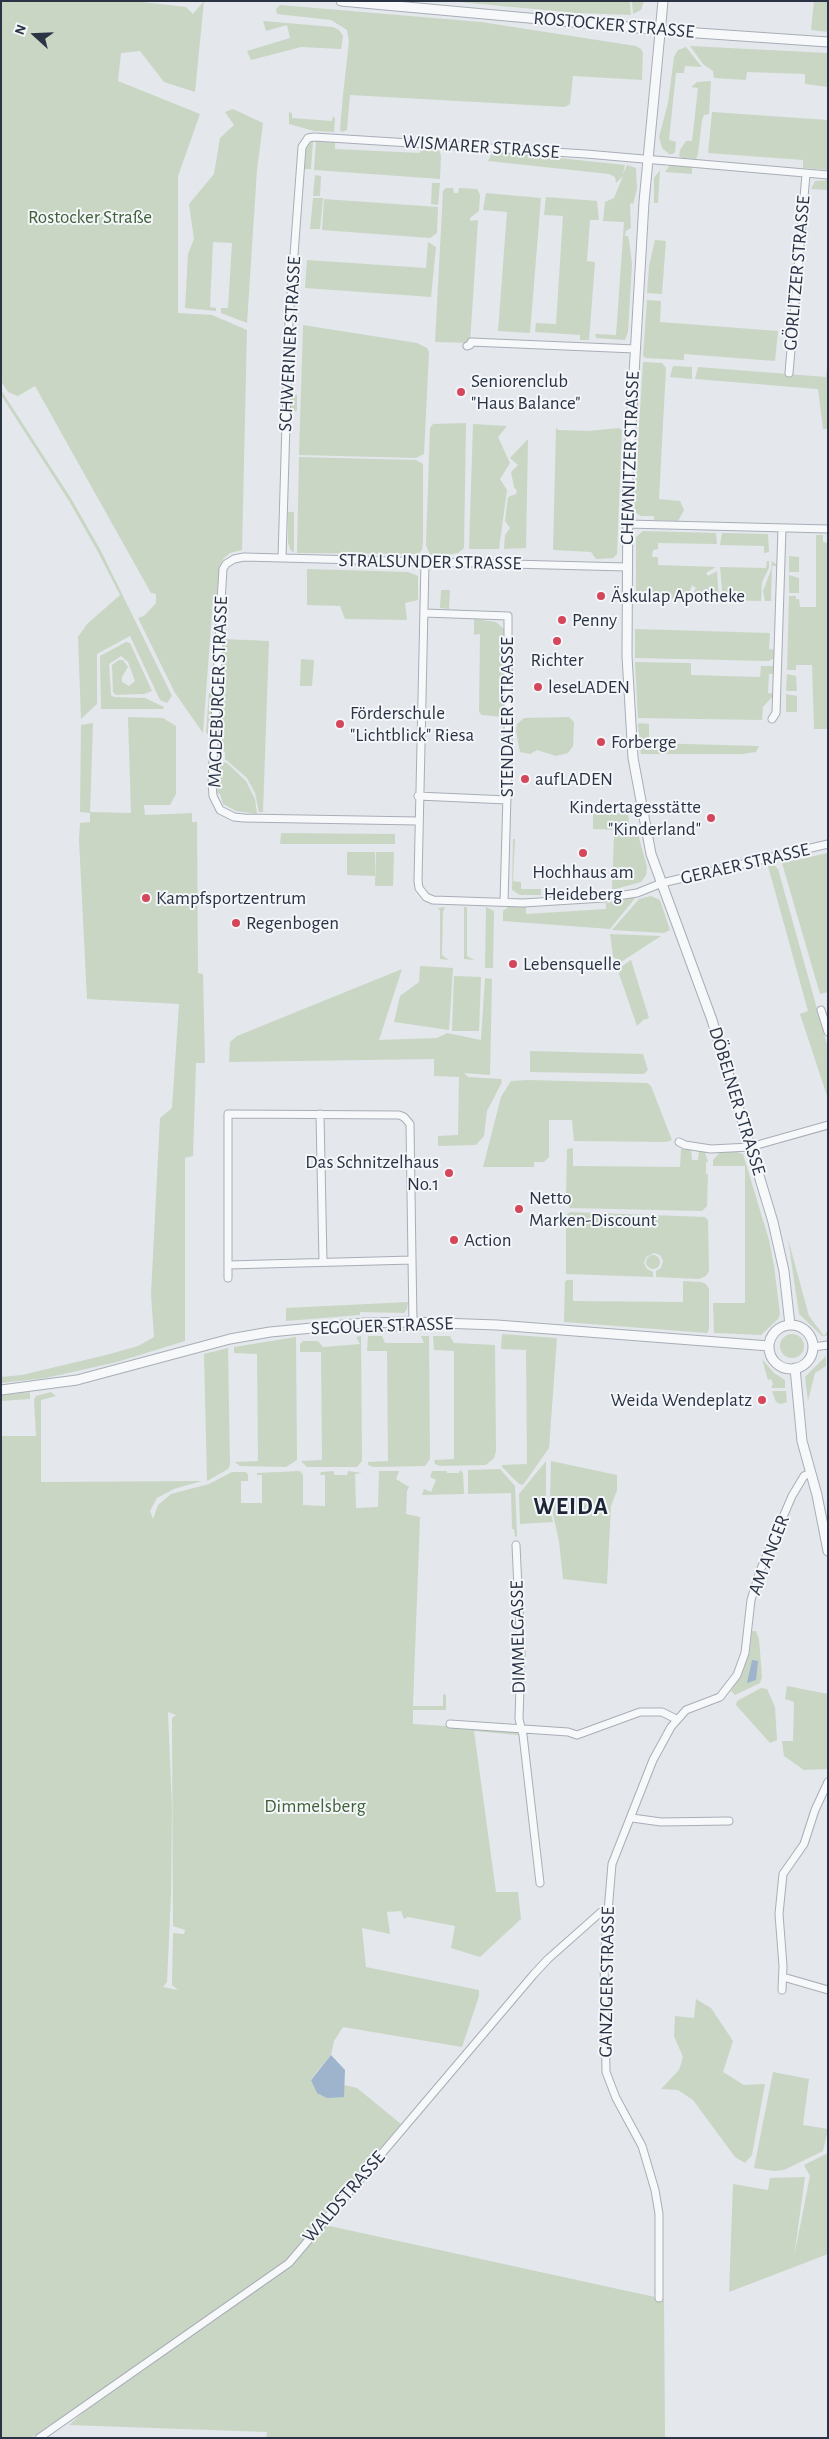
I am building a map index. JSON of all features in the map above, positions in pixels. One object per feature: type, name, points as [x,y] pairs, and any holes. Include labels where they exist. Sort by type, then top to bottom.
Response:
[{"type":"street","name":"ROSTOCKER STRASSE","points":[[341,1],[420,4],[660,30],[828,42]]},
{"type":"street","name":"CHEMNITZER STRASSE","points":[[662,883],[647,837],[633,758],[626,656],[626,567],[635,349],[648,159],[663,1]]},
{"type":"street","name":"WISMARER STRASSE","points":[[314,136],[648,159],[828,175]]},
{"type":"street","name":"SCHWERINER STRASSE","points":[[282,558],[292,280],[302,147],[308,138],[314,136]]},
{"type":"street","name":"GÖRLITZER STRASSE","points":[[789,373],[806,174]]},
{"type":"street","points":[[467,346],[471,342],[635,349]]},
{"type":"street","points":[[627,524],[828,529]]},
{"type":"street","points":[[772,719],[776,713],[782,528]]},
{"type":"street","name":"STRALSUNDER STRASSE","points":[[234,558],[626,567]]},
{"type":"street","name":"MAGDEBURGER STRASSE","points":[[234,558],[223,569],[221,601],[212,783],[214,796],[220,810],[234,817],[244,818],[418,821]]},
{"type":"street","points":[[425,562],[418,796],[419,888],[426,897],[433,900],[538,903],[604,898],[637,893],[662,883]]},
{"type":"street","name":"STENDALER STRASSE","points":[[424,613],[508,616],[507,800],[501,902]]},
{"type":"street","points":[[418,796],[507,800]]},
{"type":"street","name":"GERAER STRASSE","points":[[662,883],[828,844]]},
{"type":"street","name":"DÖBELNER STRASSE","points":[[662,883],[712,1020],[778,1242],[790,1325]]},
{"type":"street","points":[[821,1010],[828,1032]]},
{"type":"street","points":[[228,1278],[228,1114],[399,1115],[410,1124],[413,1322]]},
{"type":"street","points":[[320,1114],[323,1262]]},
{"type":"street","points":[[679,1142],[685,1146],[711,1149],[750,1147],[828,1124]]},
{"type":"street","points":[[228,1265],[412,1260]]},
{"type":"street","name":"SEGOUER STRASSE","points":[[1,1390],[77,1380],[230,1339],[270,1332],[364,1323],[413,1322],[553,1328],[769,1346]]},
{"type":"street","points":[[790,1325],[803,1329],[808,1333],[813,1347],[810,1357],[805,1364],[795,1368],[779,1365],[773,1359],[769,1346],[775,1332],[781,1327],[790,1325]]},
{"type":"street","points":[[813,1347],[828,1345]]},
{"type":"street","points":[[795,1368],[804,1452],[811,1473],[828,1551]]},
{"type":"street","name":"AM ANGER","points":[[676,1718],[686,1710],[720,1697],[737,1675],[745,1652],[752,1594],[760,1571],[792,1496],[804,1476],[811,1473]]},
{"type":"street","name":"DIMMELGASSE","points":[[516,1545],[521,1653],[520,1728],[523,1735],[540,1883]]},
{"type":"street","points":[[450,1724],[568,1732],[577,1736],[640,1712],[662,1712],[676,1718]]},
{"type":"street","name":"GANZIGER STRASSE","points":[[660,2298],[659,2214],[656,2190],[642,2146],[616,2098],[606,2072],[604,1960],[612,1864],[632,1818],[653,1760],[676,1718]]},
{"type":"street","points":[[782,1990],[780,1914],[784,1874],[804,1844],[815,1810],[828,1782]]},
{"type":"street","points":[[632,1818],[661,1822],[729,1821]]},
{"type":"street","name":"WALDSTRASSE","points":[[39,2438],[289,2264],[538,1969],[601,1912],[607,1910]]},
{"type":"street","points":[[783,1977],[828,1990]]},
{"type":"green space","name":"Rostocker Straße","points":[[1,1],[134,1],[186,7],[193,14],[204,1],[195,92],[164,82],[140,51],[121,53],[118,81],[200,114],[178,176],[178,313],[212,315],[247,330],[242,550],[230,553],[224,558],[219,567],[217,599],[213,599],[203,733],[175,693],[138,618],[144,616],[156,603],[156,594],[151,593],[35,386],[18,396],[8,392],[1,381]]},
{"type":"green space","points":[[448,1],[621,1],[630,2],[631,15],[577,13]]},
{"type":"green space","points":[[644,1],[641,10],[633,14],[632,2]]},
{"type":"green space","points":[[814,1],[828,1],[828,32],[811,30]]},
{"type":"green space","points":[[280,5],[481,22],[636,46],[643,53],[642,80],[573,76],[570,104],[565,107],[350,95],[347,130],[342,132],[340,130],[349,41],[347,30],[331,20],[277,14],[276,9]]},
{"type":"green space","points":[[263,21],[333,27],[339,30],[343,36],[341,49],[301,47],[251,60],[247,51],[290,38],[287,25],[266,31]]},
{"type":"green space","points":[[690,46],[828,53],[828,87],[805,84],[805,74],[747,72],[746,80],[714,78],[713,71],[703,64]]},
{"type":"green space","points":[[686,47],[702,67],[685,66],[684,73],[676,73],[669,140],[676,142],[675,152],[669,154],[662,148],[659,137],[668,103],[674,57],[678,50]]},
{"type":"green space","points":[[711,81],[709,114],[704,115],[702,120],[698,154],[696,159],[682,158],[679,156],[680,150],[686,141],[692,141],[698,88],[691,87],[697,82]]},
{"type":"green space","points":[[233,109],[263,123],[257,170],[247,323],[221,313],[221,308],[228,308],[232,243],[213,242],[210,307],[216,308],[216,311],[185,308],[188,254],[194,239],[189,204],[214,174],[220,138],[234,125],[225,112]]},
{"type":"green space","points":[[289,112],[292,113],[292,118],[332,121],[333,116],[335,119],[334,132],[314,131],[289,124]]},
{"type":"green space","points":[[712,112],[828,120],[828,170],[803,168],[803,160],[708,153]]},
{"type":"green space","points":[[313,141],[311,169],[304,169],[306,146]]},
{"type":"green space","points":[[316,141],[335,142],[335,149],[420,153],[422,147],[439,149],[441,156],[440,179],[314,170]]},
{"type":"green space","points":[[493,151],[625,165],[623,174],[627,165],[636,168],[637,189],[633,204],[630,203],[631,228],[626,231],[625,236],[628,236],[629,240],[632,264],[628,332],[625,340],[596,338],[595,334],[616,335],[624,222],[603,221],[605,202],[614,198],[623,176],[616,183],[615,177],[609,174],[488,161]]},
{"type":"green space","points":[[670,165],[692,167],[692,174],[665,172]]},
{"type":"green space","points":[[660,170],[658,203],[654,203],[654,178]]},
{"type":"green space","points":[[315,175],[321,176],[320,196],[313,196]]},
{"type":"green space","points":[[828,180],[828,190],[811,189],[815,181]]},
{"type":"green space","points":[[432,183],[440,183],[438,205],[431,204]]},
{"type":"green space","points":[[446,188],[453,188],[454,193],[458,193],[459,188],[477,189],[480,195],[479,211],[470,218],[470,221],[478,220],[470,343],[435,342],[443,191]]},
{"type":"green space","points":[[486,193],[541,198],[530,333],[498,331],[507,212],[483,210]]},
{"type":"green space","points":[[546,197],[597,201],[599,220],[590,220],[587,261],[595,262],[589,340],[580,340],[580,335],[535,332],[536,323],[556,324],[563,216],[544,215]]},
{"type":"green space","points":[[313,198],[323,198],[320,229],[310,229]]},
{"type":"green space","points":[[324,199],[438,207],[437,233],[430,238],[322,230]]},
{"type":"green space","points":[[655,240],[666,241],[662,294],[647,293],[649,266]]},
{"type":"green space","points":[[428,242],[436,247],[431,297],[305,288],[307,260],[426,268]]},
{"type":"green space","points":[[647,300],[661,301],[660,322],[778,331],[775,361],[684,354],[684,360],[646,358],[643,356]]},
{"type":"green space","points":[[303,325],[417,343],[427,348],[429,352],[424,454],[416,458],[299,455]]},
{"type":"green space","points":[[828,353],[828,429],[823,429],[818,389],[695,379],[698,367],[826,377]]},
{"type":"green space","points":[[643,362],[662,363],[666,368],[659,499],[680,501],[684,510],[678,521],[654,520],[654,516],[641,516],[636,513],[634,508]]},
{"type":"green space","points":[[673,366],[692,367],[692,379],[670,377]]},
{"type":"green space","points":[[1,390],[72,500],[101,551],[172,696],[167,703],[160,700],[130,636],[97,654],[97,704],[81,719],[78,637],[87,624],[120,595],[69,501],[1,395]]},
{"type":"green space","points":[[290,395],[297,395],[297,411],[290,411]]},
{"type":"green space","points":[[466,423],[464,548],[458,553],[430,555],[426,545],[430,428],[433,424]]},
{"type":"green space","points":[[473,424],[507,426],[498,437],[510,463],[500,479],[507,490],[499,549],[469,549]]},
{"type":"green space","points":[[556,428],[558,430],[588,431],[619,428],[622,430],[617,554],[613,558],[596,559],[591,552],[553,550]]},
{"type":"green space","points":[[528,439],[526,548],[504,549],[505,535],[510,528],[505,521],[508,497],[516,494],[517,491],[514,487],[511,472],[518,465],[510,458]]},
{"type":"green space","points":[[299,457],[416,460],[423,464],[422,550],[418,554],[297,553]]},
{"type":"green space","points":[[288,512],[294,512],[294,552],[291,551],[288,543]]},
{"type":"green space","points":[[643,531],[716,533],[717,544],[658,543],[658,549],[653,550],[652,557],[658,557],[658,565],[716,567],[706,573],[708,576],[717,571],[719,600],[690,599],[696,588],[692,585],[687,599],[636,598],[636,537]]},
{"type":"green space","points":[[722,533],[768,534],[769,552],[764,553],[764,546],[720,545]]},
{"type":"green space","points":[[816,535],[823,535],[823,542],[828,543],[828,729],[814,729],[812,665],[796,665],[796,670],[787,670],[789,596],[796,596],[796,599],[799,599],[800,607],[816,607]]},
{"type":"green space","points":[[789,556],[799,557],[799,572],[789,572]]},
{"type":"green space","points":[[767,561],[769,561],[769,568],[762,582],[761,601],[723,600],[720,567],[766,568]]},
{"type":"green space","points":[[772,561],[778,566],[772,566],[771,601],[765,601],[763,591],[771,570]]},
{"type":"green space","points":[[307,569],[408,572],[418,576],[418,600],[405,603],[407,620],[345,619],[340,606],[307,605]]},
{"type":"green space","points":[[789,575],[799,578],[799,593],[789,593]]},
{"type":"green space","points":[[441,590],[450,590],[449,609],[440,608]]},
{"type":"green space","points":[[474,619],[496,622],[504,629],[503,717],[482,715],[479,712],[480,634],[474,635]]},
{"type":"green space","points":[[635,629],[770,633],[769,649],[776,650],[775,658],[769,661],[635,658]]},
{"type":"green space","points":[[223,639],[269,641],[263,812],[259,812],[255,793],[247,778],[225,759],[225,752],[217,746]]},
{"type":"green space","points":[[126,642],[130,643],[152,691],[144,694],[116,695],[113,692],[112,665],[119,660],[123,660],[128,667],[122,677],[122,682],[129,686],[135,681],[128,662],[121,656],[109,664],[111,695],[114,697],[145,698],[164,707],[163,709],[101,709],[100,656]]},
{"type":"green space","points":[[301,659],[314,660],[312,686],[300,686]]},
{"type":"green space","points":[[635,662],[691,663],[691,675],[760,677],[761,666],[773,666],[776,668],[775,674],[769,674],[768,693],[775,694],[763,707],[762,720],[638,718]]},
{"type":"green space","points":[[787,674],[796,676],[797,691],[786,691]]},
{"type":"green space","points":[[214,692],[211,735],[208,735],[206,732],[209,693]]},
{"type":"green space","points":[[786,694],[797,696],[797,712],[786,712]]},
{"type":"green space","points":[[128,717],[163,718],[176,726],[176,794],[170,805],[144,805],[145,815],[192,813],[192,822],[197,822],[198,973],[203,974],[205,1063],[196,1063],[193,1156],[185,1158],[185,1341],[117,1362],[46,1378],[1,1383],[1,1377],[22,1375],[110,1354],[138,1346],[154,1337],[151,1294],[160,1118],[172,1108],[179,1004],[87,999],[79,840],[80,823],[90,822],[90,813],[80,812],[81,725],[93,723],[90,812],[131,813]]},
{"type":"green space","points":[[569,717],[574,722],[573,746],[568,753],[556,756],[537,750],[530,754],[520,752],[516,731],[517,724],[524,718]]},
{"type":"green space","points":[[639,723],[649,724],[649,743],[759,746],[756,752],[743,754],[641,754]]},
{"type":"green space","points":[[217,761],[227,763],[246,781],[255,799],[257,814],[236,811],[223,804],[220,794],[217,793]]},
{"type":"green space","points":[[628,810],[629,824],[619,830],[593,829],[593,813],[617,813]]},
{"type":"green space","points":[[633,825],[638,834],[647,867],[646,875],[641,882],[612,890],[614,834]]},
{"type":"green space","points":[[281,833],[395,834],[395,844],[280,844]]},
{"type":"green space","points":[[513,839],[515,839],[513,881],[521,882],[521,889],[541,889],[541,895],[520,895],[512,890]]},
{"type":"green space","points":[[347,852],[375,852],[375,876],[347,875]]},
{"type":"green space","points":[[376,852],[394,852],[393,886],[375,886]]},
{"type":"green space","points":[[828,853],[828,992],[820,994],[782,863]]},
{"type":"green space","points":[[774,865],[778,869],[828,1048],[828,1099],[800,1014],[808,1011],[768,866]]},
{"type":"green space","points":[[651,896],[660,900],[670,930],[664,933],[612,930],[639,899]]},
{"type":"green space","points":[[636,897],[610,929],[503,921],[503,911],[508,907],[526,907],[526,914],[606,909],[606,903]]},
{"type":"green space","points":[[445,907],[443,912],[442,955],[449,960],[440,959],[440,911],[438,908]]},
{"type":"green space","points":[[464,907],[467,907],[467,956],[474,960],[464,959]]},
{"type":"green space","points":[[486,907],[494,911],[493,968],[485,968]]},
{"type":"green space","points":[[610,934],[661,936],[621,962],[613,957]]},
{"type":"green space","points":[[631,960],[649,1018],[643,1020],[637,1026],[619,974],[621,967]]},
{"type":"green space","points":[[420,966],[453,968],[449,1030],[394,1022],[400,996],[419,982]]},
{"type":"green space","points":[[402,969],[379,1040],[437,1038],[447,1033],[481,1040],[485,978],[492,979],[490,1075],[464,1073],[468,1077],[501,1079],[502,1082],[487,1111],[484,1136],[476,1145],[438,1146],[438,1136],[458,1135],[459,1077],[434,1076],[434,1059],[229,1062],[230,1042],[237,1036]]},
{"type":"green space","points":[[454,976],[481,977],[479,1031],[452,1031]]},
{"type":"green space","points":[[530,1051],[643,1054],[648,1070],[644,1074],[530,1072]]},
{"type":"green space","points":[[511,1081],[647,1083],[651,1086],[672,1140],[666,1142],[574,1141],[572,1120],[549,1120],[549,1157],[544,1162],[534,1162],[534,1167],[483,1167],[501,1097]]},
{"type":"green space","points":[[573,1148],[573,1166],[680,1167],[681,1149],[691,1150],[692,1160],[698,1160],[699,1151],[705,1152],[708,1162],[706,1162],[706,1174],[708,1174],[707,1206],[702,1211],[570,1208],[566,1203],[567,1149]]},
{"type":"green space","points":[[720,1152],[743,1154],[769,1240],[780,1314],[778,1319],[761,1335],[714,1333],[713,1303],[745,1303],[745,1166],[713,1166],[713,1160]]},
{"type":"green space","points":[[570,1212],[705,1217],[708,1220],[709,1271],[706,1276],[699,1279],[656,1277],[656,1271],[661,1268],[663,1261],[660,1255],[654,1253],[646,1257],[644,1263],[647,1269],[653,1272],[653,1277],[566,1274],[566,1215]]},
{"type":"green space","points":[[788,1239],[809,1316],[824,1336],[799,1314]]},
{"type":"green space","points":[[653,1255],[658,1257],[660,1262],[658,1267],[653,1269],[648,1267],[646,1262],[648,1257]]},
{"type":"green space","points":[[573,1280],[573,1301],[683,1302],[683,1281],[701,1282],[706,1284],[709,1289],[709,1329],[707,1333],[564,1322],[565,1282]]},
{"type":"green space","points":[[408,1302],[404,1313],[360,1312],[360,1315],[286,1321],[286,1308]]},
{"type":"green space","points":[[424,1329],[421,1331],[375,1333],[371,1331]]},
{"type":"green space","points":[[502,1334],[557,1338],[549,1448],[523,1485],[519,1484],[502,1465],[527,1464],[526,1350],[501,1349]]},
{"type":"green space","points":[[792,1334],[801,1337],[804,1346],[801,1355],[792,1358],[783,1355],[780,1346],[783,1337]]},
{"type":"green space","points":[[361,1336],[362,1461],[357,1467],[307,1467],[301,1461],[322,1460],[321,1352],[300,1352],[300,1344],[303,1341],[318,1341],[323,1347],[360,1344],[356,1337]]},
{"type":"green space","points":[[368,1336],[382,1336],[385,1343],[424,1343],[421,1336],[429,1336],[430,1459],[425,1466],[374,1467],[368,1465],[368,1462],[388,1461],[387,1351],[367,1351]]},
{"type":"green space","points":[[433,1336],[450,1336],[454,1343],[495,1345],[496,1451],[494,1458],[486,1465],[440,1466],[435,1464],[434,1460],[454,1459],[454,1351],[434,1350]]},
{"type":"green space","points":[[296,1337],[297,1460],[286,1467],[240,1466],[235,1462],[258,1461],[257,1354],[234,1353],[234,1347]]},
{"type":"green space","points":[[228,1348],[230,1465],[228,1469],[207,1481],[204,1354]]},
{"type":"green space","points":[[826,1356],[826,1366],[815,1373],[808,1401],[805,1377]]},
{"type":"green space","points":[[762,1359],[774,1373],[785,1380],[785,1388],[771,1388],[773,1384],[771,1379],[768,1380]]},
{"type":"green space","points":[[772,1391],[786,1391],[787,1402],[781,1404],[776,1402]]},
{"type":"green space","points":[[30,1392],[30,1399],[1,1401],[1,1395]]},
{"type":"green space","name":"Dimmelsberg","points":[[51,1392],[56,1396],[41,1400],[41,1482],[202,1481],[174,1489],[157,1498],[150,1511],[153,1519],[158,1505],[171,1494],[209,1484],[232,1472],[246,1472],[248,1475],[248,1481],[241,1481],[241,1503],[262,1503],[262,1475],[257,1475],[257,1473],[300,1471],[303,1475],[303,1505],[325,1506],[325,1475],[320,1475],[321,1472],[334,1471],[334,1475],[347,1475],[348,1471],[362,1473],[355,1474],[356,1508],[378,1507],[379,1471],[399,1471],[396,1479],[409,1487],[407,1491],[406,1514],[420,1517],[413,1706],[443,1706],[443,1694],[446,1695],[446,1710],[413,1710],[413,1724],[510,1730],[518,1733],[518,1735],[474,1731],[496,1892],[518,1892],[521,1919],[480,1957],[451,1948],[455,1926],[408,1917],[404,1919],[401,1911],[387,1912],[390,1934],[362,1928],[366,1967],[479,1990],[479,1996],[462,2047],[343,2027],[334,2041],[331,2055],[311,2079],[344,2097],[344,2085],[357,2088],[401,2124],[319,2220],[325,2225],[664,2299],[665,2438],[266,2438],[267,2432],[69,2425],[89,2407],[86,2400],[31,2438],[1,2438],[1,1436],[36,1436],[34,1400],[36,1396]],"holes":[[[168,1712],[176,1715],[172,1718],[173,1926],[185,1930],[184,1934],[173,1933],[172,1985],[178,1990],[163,1987],[167,1982],[171,1894],[172,1809]]]},
{"type":"green space","points":[[546,1461],[546,1496],[553,1522],[520,1524],[519,1494]]},
{"type":"green space","points":[[551,1461],[617,1475],[617,1490],[611,1506],[607,1584],[563,1579],[559,1541],[550,1501]]},
{"type":"green space","points":[[500,1469],[515,1486],[517,1536],[515,1537],[514,1529],[512,1529],[511,1493],[468,1494],[468,1470]]},
{"type":"green space","points":[[460,1470],[463,1473],[464,1494],[422,1495],[424,1489],[431,1492],[436,1480],[430,1477],[432,1471],[459,1473]]},
{"type":"green space","points":[[752,1631],[756,1631],[759,1639],[762,1677],[760,1683],[735,1695],[731,1691],[740,1676],[750,1649]]},
{"type":"green space","points":[[787,1686],[828,1694],[828,1769],[804,1770],[784,1756],[782,1741],[793,1741],[794,1702],[785,1699]]},
{"type":"green space","points":[[761,1688],[767,1689],[775,1707],[777,1740],[770,1743],[736,1705],[737,1701]]},
{"type":"green space","points":[[696,1999],[711,2008],[733,2041],[723,2072],[744,2085],[765,2084],[752,2155],[745,2163],[735,2157],[693,2100],[678,2090],[661,2089],[679,2070],[683,2057],[674,2036],[675,2016],[694,2018]]},
{"type":"green space","points":[[773,2072],[809,2079],[803,2125],[828,2129],[823,2151],[784,2170],[774,2171],[754,2168]]},
{"type":"green space","points":[[828,2153],[828,2254],[729,2292],[733,2184],[768,2190],[770,2178],[805,2177],[794,2257],[810,2176],[804,2165]]},
{"type":"water","points":[[752,1660],[758,1661],[756,1680],[747,1683]]},
{"type":"water","points":[[331,2055],[345,2070],[344,2097],[327,2098],[317,2093],[311,2080]]},
{"type":"place","name":"Seniorenclub \"Haus Balance\"","points":[[461,392]]},
{"type":"place","name":"Äskulap Apotheke","points":[[601,596]]},
{"type":"place","name":"Penny","points":[[562,620]]},
{"type":"place","name":"Richter","points":[[557,641]]},
{"type":"place","name":"leseLADEN","points":[[538,687]]},
{"type":"place","name":"Förderschule \"Lichtblick\" Riesa","points":[[340,724]]},
{"type":"place","name":"Forberge","points":[[601,742]]},
{"type":"place","name":"aufLADEN","points":[[525,779]]},
{"type":"place","name":"Kindertagesstätte \"Kinderland\"","points":[[711,818]]},
{"type":"place","name":"Hochhaus am Heideberg","points":[[583,853]]},
{"type":"place","name":"Kampfsportzentrum","points":[[146,898]]},
{"type":"place","name":"Regenbogen","points":[[236,923]]},
{"type":"place","name":"Lebensquelle","points":[[513,964]]},
{"type":"place","name":"Das Schnitzelhaus No.1","points":[[449,1173]]},
{"type":"place","name":"Netto Marken-Discount","points":[[519,1209]]},
{"type":"place","name":"Action","points":[[454,1240]]},
{"type":"place","name":"Weida Wendeplatz","points":[[762,1400]]},
{"type":"district","name":"WEIDA","points":[[571,1507]]}]
